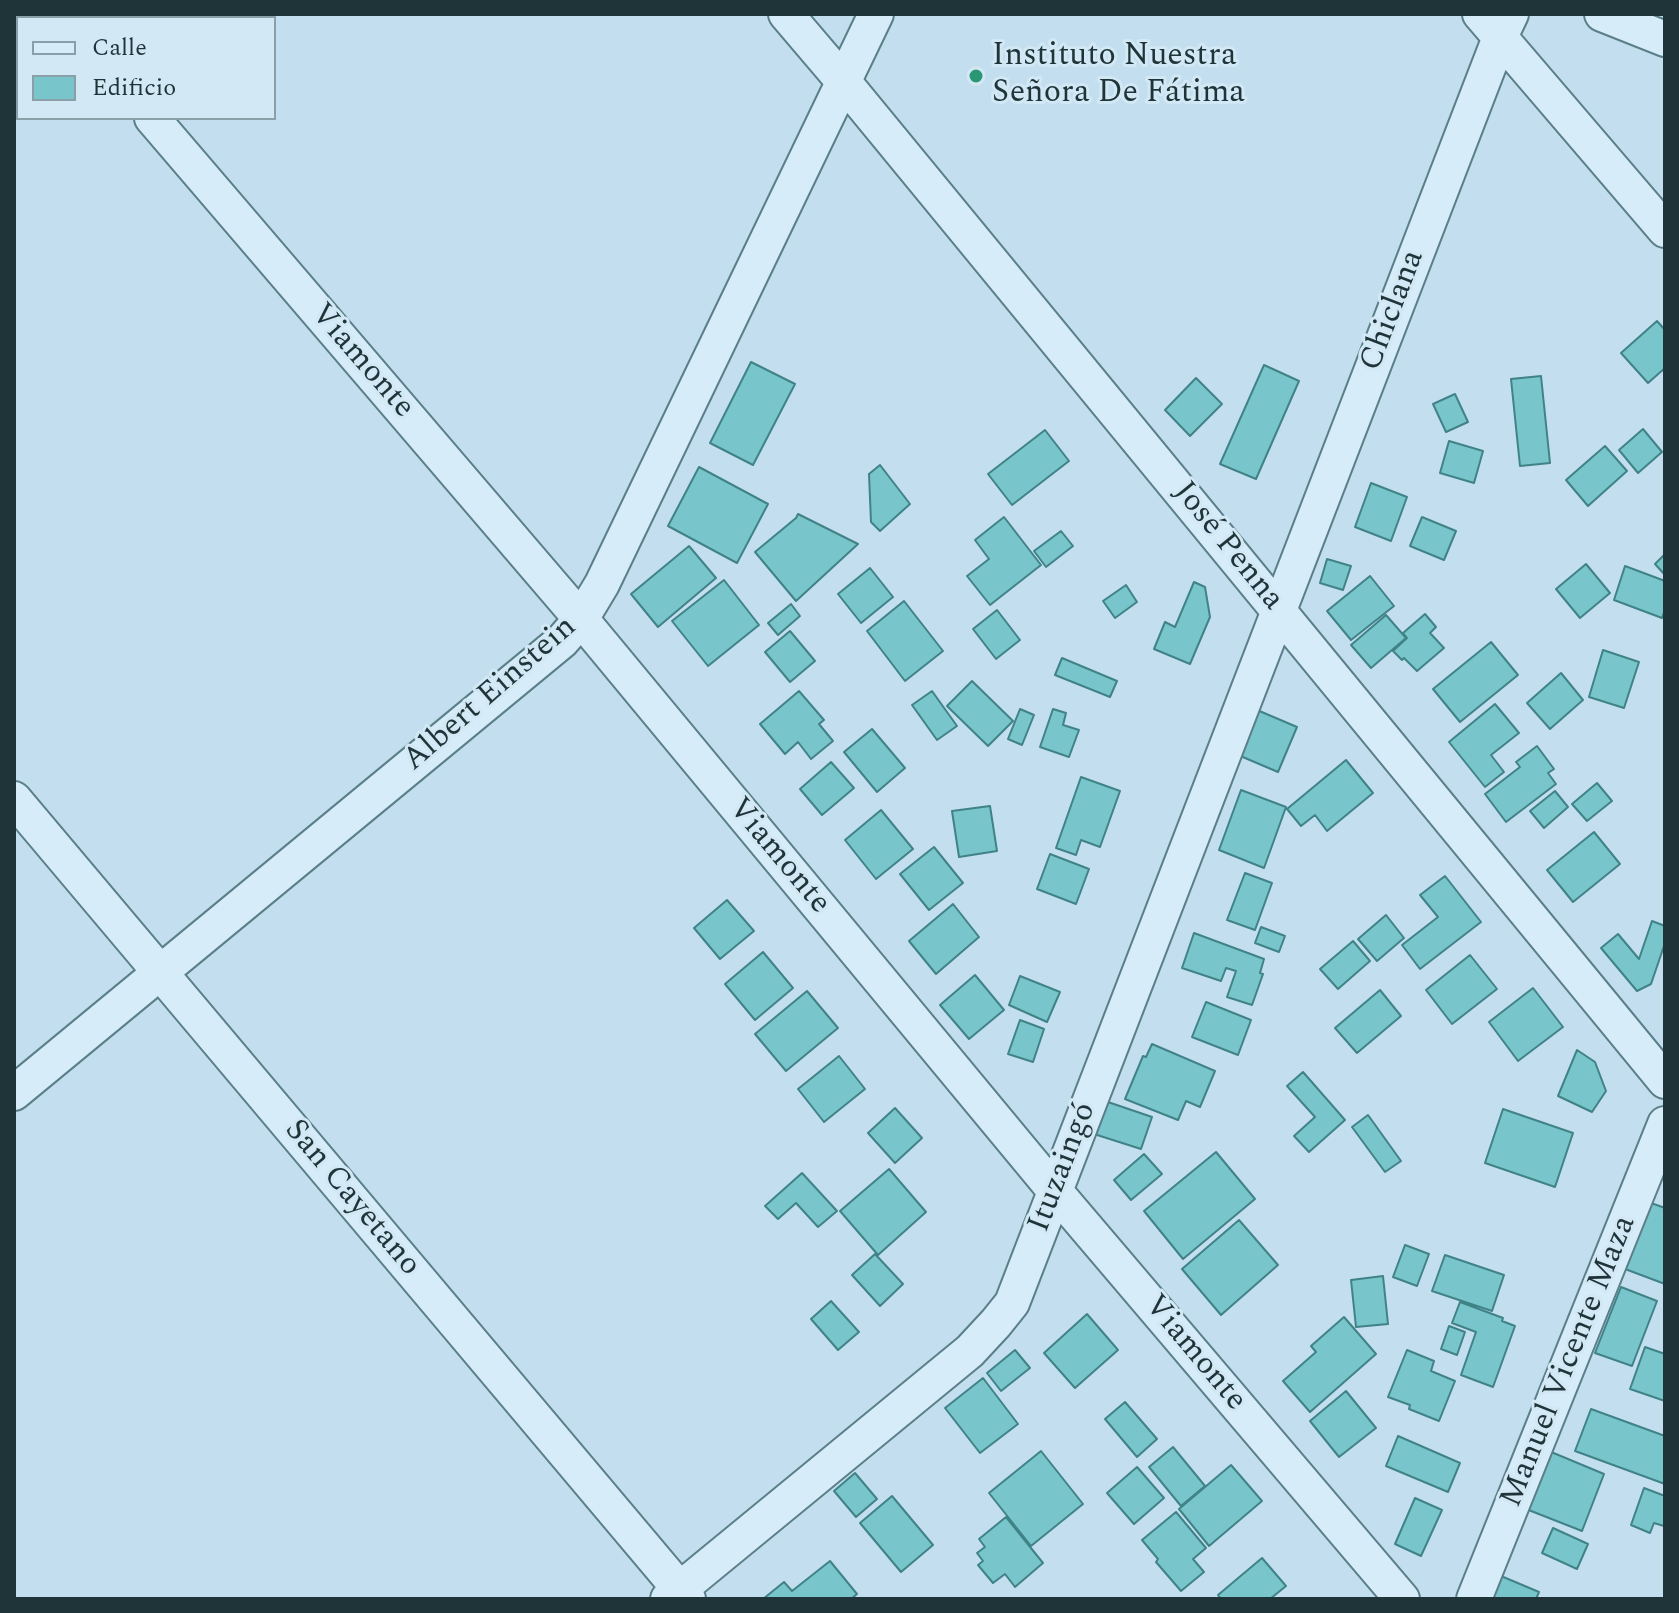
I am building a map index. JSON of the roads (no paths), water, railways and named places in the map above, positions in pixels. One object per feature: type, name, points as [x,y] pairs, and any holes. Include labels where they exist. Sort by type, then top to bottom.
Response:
[{"type":"street","name":"José Penna","points":[[786,14],[1665,1081]]},
{"type":"street","name":"Albert Einstein","points":[[14,1093],[562,641],[581,619],[602,584],[876,14]]},
{"type":"street","points":[[1602,14],[1665,39]]},
{"type":"street","points":[[1497,22],[1665,230]]},
{"type":"street","name":"Chiclana","points":[[1278,610],[1497,22]]},
{"type":"street","name":"Viamonte","points":[[154,120],[581,619],[1055,1191],[1402,1599]]},
{"type":"street","name":"Ituzaingó","points":[[679,1596],[970,1351],[1012,1303],[1278,610]]},
{"type":"street","name":"San Cayetano","points":[[14,799],[679,1596]]},
{"type":"street","name":"Manuel Vicente Maza","points":[[1474,1599],[1665,1124]]},
{"type":"place","name":"Instituto Nuestra Señora De Fátima","points":[[976,76]]}]
